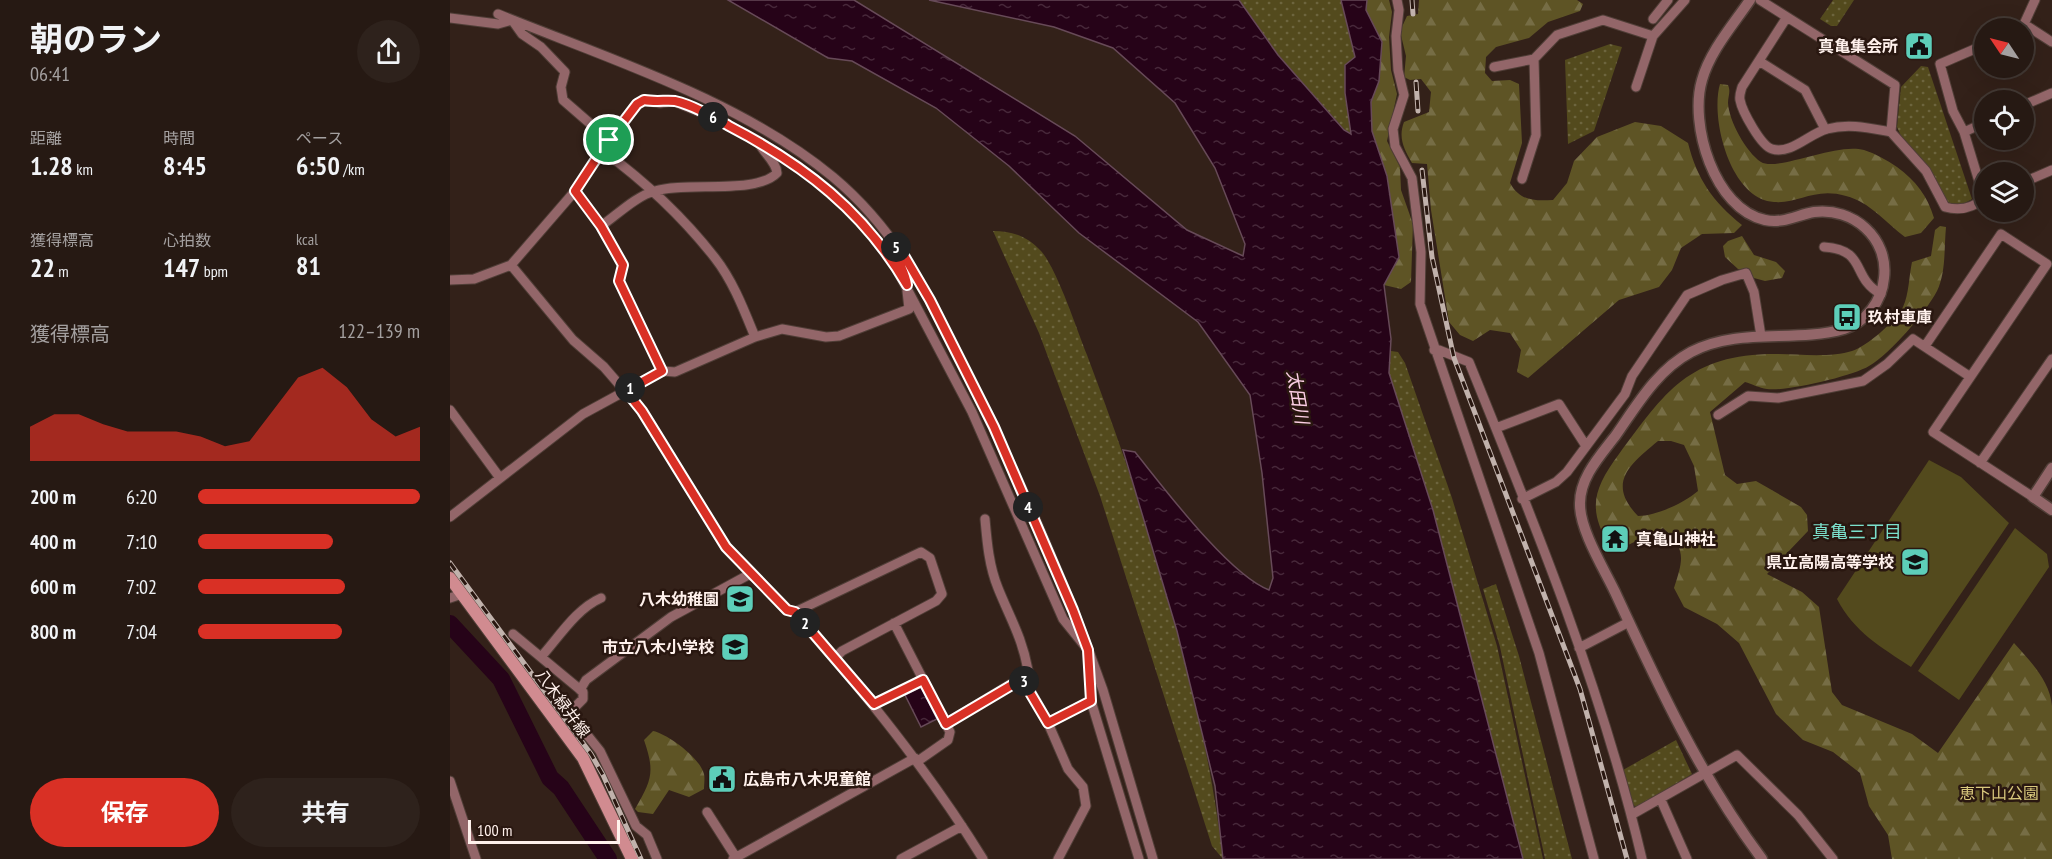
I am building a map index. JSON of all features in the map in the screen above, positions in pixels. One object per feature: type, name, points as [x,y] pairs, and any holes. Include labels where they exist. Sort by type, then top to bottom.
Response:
[{"type":"main road","name":"八木緑井線","points":[[450,578],[456,596],[583,758],[632,859]]},
{"type":"street","points":[[1397,0],[1399,10],[1396,36],[1399,56],[1398,70],[1404,95],[1393,129],[1395,146],[1412,178],[1421,252],[1420,304],[1539,653],[1594,859]]},
{"type":"street","points":[[1653,19],[1668,0]]},
{"type":"street","points":[[1636,87],[1653,36],[1685,0]]},
{"type":"street","points":[[1750,0],[1708,62],[1701,81],[1697,104],[1713,176],[1732,201],[1761,219],[1784,220],[1813,212],[1832,211],[1854,219],[1869,230],[1882,253],[1885,278],[1881,294],[1865,317],[1843,329],[1761,336],[1714,343],[1691,352],[1674,364],[1653,383],[1590,470],[1581,489],[1580,508],[1585,525],[1677,725],[1704,774],[1761,859]]},
{"type":"street","points":[[1760,0],[1895,85],[1891,132]]},
{"type":"street","points":[[2025,18],[2035,0]]},
{"type":"street","points":[[498,14],[720,106],[774,135],[832,176],[874,216],[896,242],[930,300],[994,427],[1088,650],[1103,690],[1153,859]]},
{"type":"street","points":[[1787,17],[1742,87],[1739,97],[1742,107],[1763,143],[1772,149],[1781,150],[1826,129],[1855,126],[1891,132],[1925,170],[1945,207],[1958,210],[1974,205]]},
{"type":"street","points":[[450,18],[498,24],[512,20]]},
{"type":"street","points":[[512,20],[522,34],[541,47],[566,72],[561,87],[563,100],[609,140]]},
{"type":"street","points":[[1494,67],[1534,59],[1557,35],[1603,20],[1653,36]]},
{"type":"street","points":[[2034,33],[2052,42]]},
{"type":"street","points":[[1974,49],[1940,64],[1953,111],[1964,132],[1974,165]]},
{"type":"street","points":[[1522,179],[1536,135],[1534,59]]},
{"type":"street","points":[[1759,61],[1805,90],[1826,129]]},
{"type":"street","points":[[2034,101],[2052,93]]},
{"type":"street","points":[[450,280],[474,279],[511,265],[575,191],[609,140],[637,104],[644,100],[660,103],[674,101],[710,116],[758,141],[834,194],[863,222],[907,285],[972,412],[1063,619],[1088,650],[1091,701],[1139,859]]},
{"type":"street","points":[[1964,132],[1974,128]]},
{"type":"street","points":[[601,226],[652,191],[668,187],[732,187],[772,179],[777,173],[776,167],[761,149],[758,141]]},
{"type":"street","points":[[602,150],[635,174],[716,259],[736,293],[755,337]]},
{"type":"street","points":[[2034,178],[2052,170]]},
{"type":"street","points":[[575,191],[601,226],[623,265],[619,281],[662,371]]},
{"type":"street","points":[[1925,346],[2001,234],[2047,264],[1933,432],[2052,510]]},
{"type":"street","points":[[450,517],[583,414],[662,371],[675,372],[755,337],[782,329],[826,337],[839,336],[909,309],[906,277],[894,255],[896,242]]},
{"type":"street","points":[[1824,247],[1840,248],[1853,256],[1868,287],[1881,294]]},
{"type":"street","points":[[511,265],[573,340],[626,391],[642,411],[713,529],[750,574],[787,610],[795,612],[874,704],[916,760],[983,859]]},
{"type":"street","points":[[1522,499],[1556,482],[1568,472],[1624,394],[1632,376],[1687,295],[1722,280],[1746,273],[1754,292],[1761,336]]},
{"type":"street","points":[[1718,415],[1749,396],[1778,398],[1863,381],[1887,364],[1913,339],[1969,376]]},
{"type":"street","points":[[1434,350],[1469,362],[1496,428],[1579,648],[1631,815],[1642,859]]},
{"type":"street","points":[[1980,463],[2052,359]]},
{"type":"street","points":[[1496,428],[1559,404],[1586,446]]},
{"type":"street","points":[[450,410],[500,478]]},
{"type":"street","points":[[2033,497],[2052,468]]},
{"type":"street","points":[[946,724],[1022,679],[1028,669],[1021,651],[1021,637],[997,586],[988,552],[985,519]]},
{"type":"street","points":[[795,612],[921,552],[930,558],[942,594],[936,601],[842,651],[835,658]]},
{"type":"street","points":[[580,690],[586,680],[671,617],[750,574]]},
{"type":"street","points":[[541,657],[591,602],[601,598]]},
{"type":"street","points":[[1579,648],[1629,622]]},
{"type":"street","points":[[707,812],[735,859],[916,760],[948,740],[950,732],[894,623]]},
{"type":"street","points":[[513,634],[580,690],[582,699],[574,708],[572,716],[600,751],[636,826],[647,835],[657,859]]},
{"type":"street","points":[[1022,679],[1048,723],[1068,769],[1083,787],[1086,806],[1059,859]]},
{"type":"street","points":[[874,704],[923,680]]},
{"type":"street","points":[[1048,723],[1091,701]]},
{"type":"street","points":[[1631,815],[1737,755],[1798,815],[1833,859]]},
{"type":"street","points":[[450,781],[476,859]]},
{"type":"street","points":[[1661,800],[1687,859]]},
{"type":"street","points":[[901,859],[962,826]]},
{"type":"shaded area","points":[[1239,0],[1341,0],[1355,57],[1345,66],[1345,93],[1352,134],[1345,130],[1278,55]]},
{"type":"shaded area","points":[[1833,0],[1854,0],[1837,26],[1831,26],[1820,19]]},
{"type":"shaded area","points":[[1610,44],[1622,47],[1594,131],[1568,144],[1565,60]]},
{"type":"shaded area","points":[[1921,66],[1928,67],[1972,199],[1958,207],[1948,204],[1931,170],[1904,143],[1897,127],[1901,87]]},
{"type":"shaded area","points":[[993,231],[1013,233],[1025,238],[1041,251],[1054,271],[1109,415],[1151,540],[1187,667],[1214,795],[1223,859],[1212,846],[1100,496],[1039,333]]},
{"type":"shaded area","points":[[1391,351],[1398,352],[1405,363],[1452,498],[1497,646],[1543,859],[1523,859],[1389,373]]},
{"type":"shaded area","points":[[1929,460],[1961,477],[2009,523],[1911,667],[1860,630],[1837,599]]},
{"type":"shaded area","points":[[2015,528],[2047,554],[2049,567],[1959,700],[1918,671]]},
{"type":"shaded area","points":[[1496,584],[1519,656],[1572,859],[1545,859],[1500,647],[1483,589]]},
{"type":"shaded area","points":[[1676,740],[1692,774],[1637,807],[1633,805],[1623,770]]},
{"type":"green space","points":[[1367,0],[1389,0],[1392,12],[1389,37],[1391,70],[1397,94],[1387,141],[1400,167],[1401,190],[1413,224],[1411,282],[1401,289],[1384,285],[1399,257],[1387,176],[1372,131],[1371,102],[1379,81],[1366,10]]},
{"type":"green space","points":[[1419,0],[1577,0],[1583,4],[1580,11],[1548,22],[1529,38],[1496,47],[1486,57],[1485,73],[1492,81],[1510,80],[1519,84],[1522,143],[1510,183],[1523,197],[1534,200],[1553,200],[1567,183],[1574,161],[1597,137],[1635,122],[1661,126],[1688,143],[1701,179],[1723,208],[1742,225],[1734,233],[1702,234],[1681,248],[1672,270],[1659,287],[1619,300],[1528,378],[1517,372],[1521,350],[1510,333],[1490,330],[1473,341],[1460,335],[1449,322],[1431,210],[1427,164],[1412,163],[1404,148],[1402,138],[1404,122],[1429,112],[1431,92],[1421,79],[1410,80],[1404,77],[1406,56],[1400,31],[1407,16],[1418,14]]},
{"type":"green space","points":[[1720,84],[1728,85],[1729,110],[1739,136],[1761,162],[1780,163],[1838,150],[1864,150],[1889,162],[1910,178],[1924,195],[1934,218],[1921,233],[1905,237],[1863,203],[1846,196],[1825,193],[1783,202],[1774,202],[1759,197],[1746,187],[1735,172],[1727,155],[1718,116]]},
{"type":"green space","name":"恵下山公園","points":[[1940,226],[1946,227],[1943,268],[1937,291],[1907,332],[1878,360],[1861,370],[1803,386],[1767,389],[1745,382],[1710,412],[1725,475],[1737,484],[1756,481],[1801,507],[1807,515],[1808,531],[1767,574],[1802,592],[1819,607],[1832,692],[1842,705],[1912,734],[1938,753],[2014,643],[2033,664],[2047,688],[2052,706],[2052,859],[1892,859],[1888,835],[1869,806],[1860,773],[1833,752],[1803,740],[1776,714],[1739,643],[1717,624],[1684,607],[1674,588],[1681,555],[1671,535],[1663,528],[1626,546],[1609,545],[1598,520],[1596,498],[1610,466],[1651,412],[1682,381],[1700,369],[1721,361],[1745,356],[1844,353],[1865,344],[1900,312],[1907,296],[1912,262],[1931,256],[1935,230]],"holes":[[[1658,441],[1671,441],[1684,445],[1694,466],[1698,491],[1670,508],[1638,516],[1624,494],[1623,484],[1626,475],[1631,466]]]},
{"type":"green space","points":[[1742,236],[1754,255],[1776,262],[1785,271],[1782,278],[1765,281],[1754,278],[1747,270],[1738,269],[1725,257],[1723,246],[1728,241]]},
{"type":"green space","points":[[653,731],[667,737],[690,754],[704,774],[704,789],[689,797],[669,790],[653,814],[638,812],[635,809],[650,776],[650,760],[644,740]]},
{"type":"water","name":"太田川","points":[[728,0],[854,0],[1075,136],[1187,230],[1243,256],[1245,244],[1215,168],[1175,103],[1113,48],[1054,27],[929,0],[1239,0],[1278,55],[1344,130],[1351,134],[1345,93],[1345,65],[1355,57],[1341,0],[1367,0],[1366,10],[1382,42],[1379,81],[1371,102],[1372,131],[1387,176],[1399,257],[1384,285],[1391,339],[1389,373],[1433,510],[1523,859],[1223,859],[1215,786],[1177,631],[1123,450],[1135,452],[1198,529],[1235,567],[1269,590],[1273,578],[1262,473],[1250,395],[1198,322],[1079,233],[1009,166],[936,108],[852,61],[828,58]]},
{"type":"water","points":[[921,687],[937,719],[921,727],[905,695]]},
{"type":"waterway","points":[[450,624],[501,679],[550,778],[561,788],[608,859]]},
{"type":"railway","points":[[1412,0],[1413,14]]},
{"type":"railway","points":[[1416,82],[1418,111]]},
{"type":"railway","points":[[1422,170],[1432,257],[1454,358],[1580,689],[1627,859]]},
{"type":"railway","points":[[450,563],[591,754],[603,775],[641,859]]},
{"type":"place","name":"真亀集会所","points":[[1919,46]]},
{"type":"place","name":"玖村車庫","points":[[1847,317]]},
{"type":"place","name":"真亀山神社","points":[[1615,539]]},
{"type":"place","name":"県立高陽高等学校","points":[[1915,562]]},
{"type":"place","name":"八木幼稚園","points":[[740,599]]},
{"type":"place","name":"市立八木小学校","points":[[735,647]]},
{"type":"place","name":"広島市八木児童館","points":[[722,779]]},
{"type":"district","name":"真亀三丁目","points":[[1857,531]]},
{"type":"route","points":[[644,100],[660,103],[674,101],[710,116],[758,141],[797,166],[834,194],[863,222],[907,285],[906,277],[894,255],[896,242],[930,300],[994,427],[1073,610],[1088,650],[1091,701],[1048,723],[1022,679],[946,724],[923,680],[874,704],[795,612],[787,610],[726,547],[642,411],[626,391],[662,371],[619,281],[623,265],[601,226],[575,191],[609,140],[637,104],[644,100]]}]
